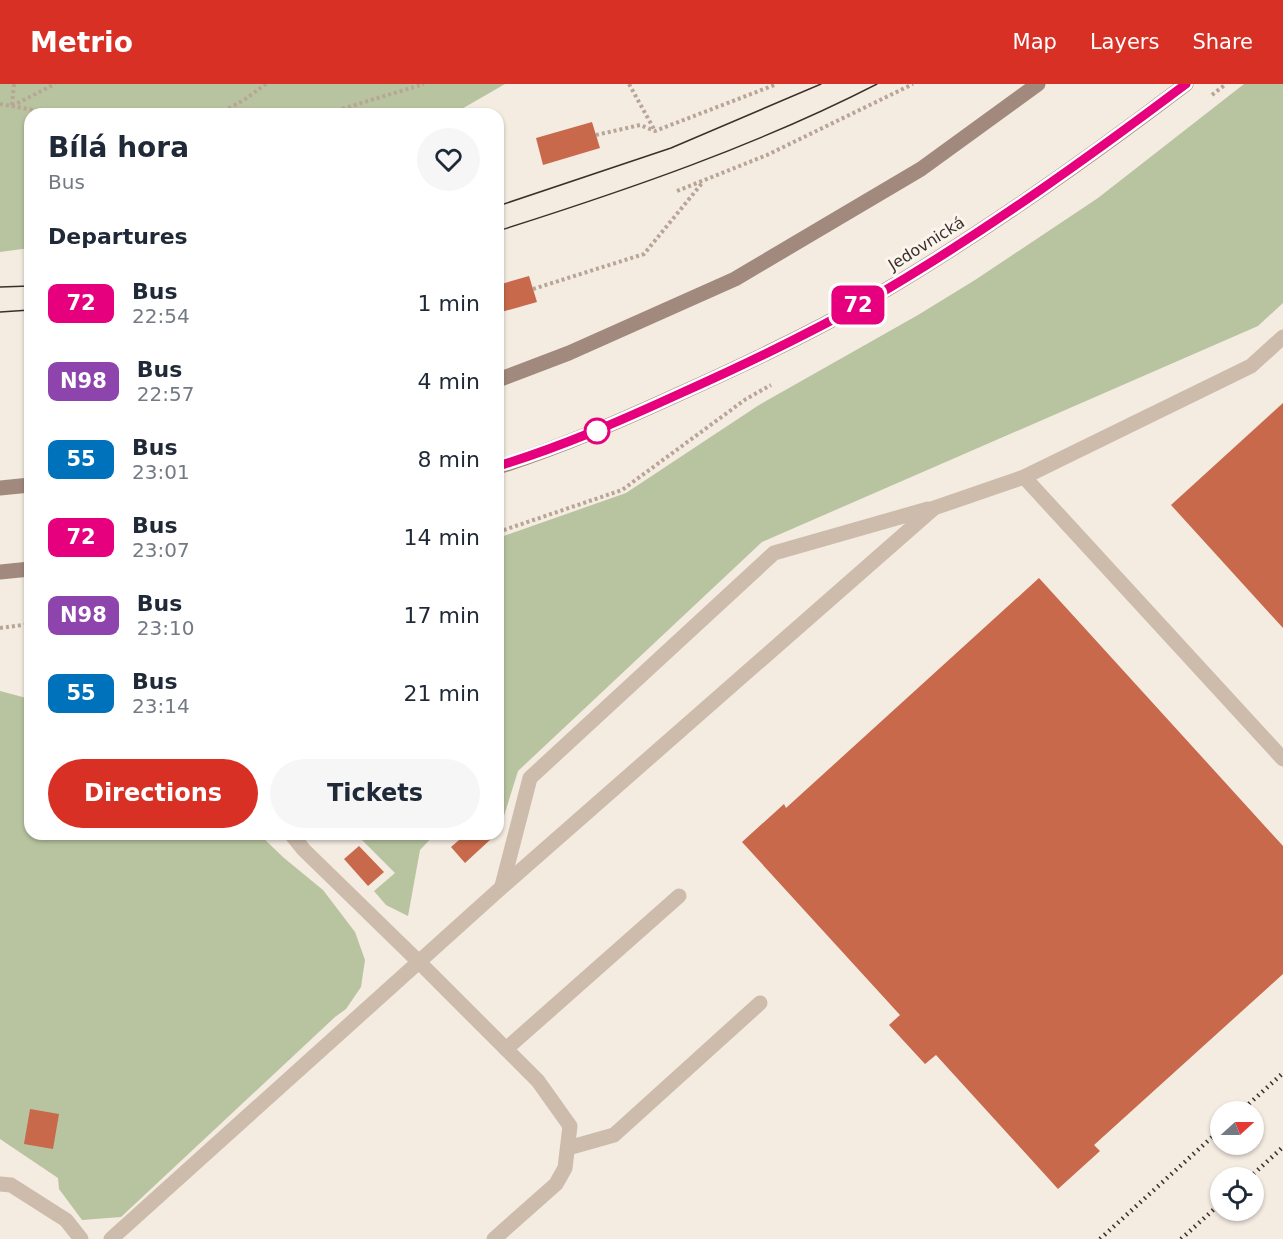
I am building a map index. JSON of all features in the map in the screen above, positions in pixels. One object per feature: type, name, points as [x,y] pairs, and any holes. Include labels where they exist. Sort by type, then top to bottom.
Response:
[{"type":"main road","points":[[504,378],[569,353],[735,279],[921,169],[1038,84]]},
{"type":"main road","name":"Jedovnická","points":[[504,464],[532,456],[608,426],[776,350],[874,297],[972,237],[1077,165],[1186,84]]},
{"type":"main road","points":[[0,488],[24,486]]},
{"type":"main road","points":[[0,572],[24,570]]},
{"type":"lane","points":[[502,886],[530,778],[774,553],[934,508],[1024,477],[1251,366],[1283,337]]},
{"type":"lane","points":[[1024,477],[1283,759]]},
{"type":"lane","points":[[111,1239],[420,963],[502,886],[934,508]]},
{"type":"lane","points":[[296,840],[538,1082],[570,1126],[565,1168],[556,1184],[499,1238]]},
{"type":"lane","points":[[506,1049],[679,896]]},
{"type":"lane","points":[[568,1148],[614,1135],[760,1003]]},
{"type":"lane","points":[[0,1184],[11,1185],[66,1220],[81,1239]]},
{"type":"path","points":[[11,106],[14,84]]},
{"type":"path","points":[[11,106],[55,84]]},
{"type":"path","points":[[229,108],[266,84]]},
{"type":"path","points":[[345,108],[424,84]]},
{"type":"path","points":[[629,84],[641,102],[655,132]]},
{"type":"path","points":[[596,135],[640,125],[655,132],[777,84]]},
{"type":"path","points":[[677,191],[767,155],[914,84]]},
{"type":"path","points":[[0,104],[24,108]]},
{"type":"path","points":[[534,289],[644,254],[705,181]]},
{"type":"path","points":[[0,628],[24,625]]},
{"type":"green space","points":[[0,84],[505,84],[463,108],[24,108],[24,249],[0,252]]},
{"type":"green space","points":[[1244,84],[1283,84],[1283,303],[1258,326],[762,542],[518,771],[504,816],[504,536],[626,493],[759,405],[975,280],[1098,198]]},
{"type":"green space","points":[[0,691],[24,697],[24,840],[265,840],[323,890],[355,932],[365,960],[361,987],[346,1009],[121,1217],[82,1220],[59,1189],[58,1178],[0,1139]]},
{"type":"green space","points":[[362,840],[429,840],[420,850],[408,916],[386,905],[374,891],[395,873]]},
{"type":"building","points":[[592,122],[600,148],[543,165],[536,138]]},
{"type":"building","points":[[529,276],[537,302],[504,311],[504,283]]},
{"type":"building","points":[[1283,403],[1283,628],[1171,505]]},
{"type":"building","points":[[1039,578],[1283,846],[1283,974],[1094,1145],[1100,1151],[1058,1189],[936,1055],[925,1064],[889,1025],[900,1015],[742,842],[784,804],[786,808]]},
{"type":"building","points":[[459,840],[490,840],[465,863],[451,847]]},
{"type":"building","points":[[359,846],[384,872],[368,886],[344,859]]},
{"type":"building","points":[[30,1109],[59,1114],[53,1149],[24,1144]]},
{"type":"tram line","points":[[504,204],[671,148],[821,84]]},
{"type":"tram line","points":[[504,229],[738,147],[877,84]]},
{"type":"tram line","points":[[0,287],[24,286]]},
{"type":"tram line","points":[[0,312],[24,310]]},
{"type":"railway","points":[[1252,1101],[1283,1073]]},
{"type":"railway","points":[[1100,1239],[1210,1139]]},
{"type":"railway","points":[[1261,1167],[1283,1147]]},
{"type":"railway","points":[[1181,1239],[1210,1213]]},
{"type":"bus line","name":"72","points":[[504,464],[597,431],[776,350],[874,297],[972,237],[1025,201],[1096,152],[1186,84]]}]
